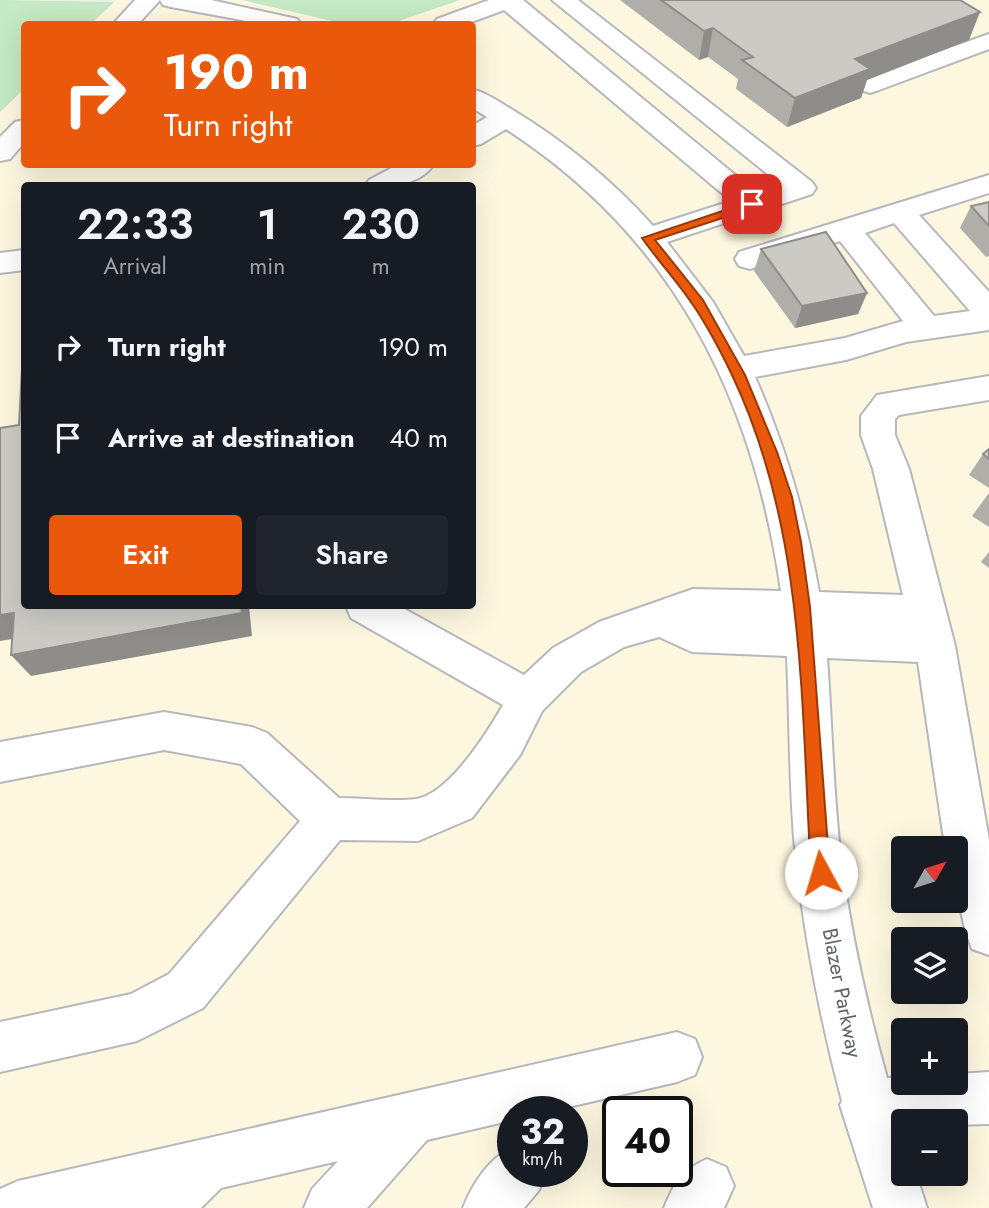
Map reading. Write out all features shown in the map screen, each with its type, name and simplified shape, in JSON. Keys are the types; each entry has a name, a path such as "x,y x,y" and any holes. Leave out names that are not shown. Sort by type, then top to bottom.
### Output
{"street":[{"path":"128,21 148,0"},
{"path":"171,0 277,21"},
{"path":"564,0 802,188 648,238"},
{"path":"453,21 509,1 752,204"},
{"path":"870,85 989,41"},
{"name":"Blazer Parkway","path":"476,99 506,117 576,167 648,238 698,303 735,369 755,413 784,497 794,542 804,625 823,892 846,1023 866,1105 900,1208"},
{"path":"476,136 506,117"},
{"path":"0,153 21,131"},
{"path":"387,182 413,168"},
{"path":"750,259 989,184"},
{"path":"900,212 989,312"},
{"path":"846,229 926,328"},
{"path":"0,263 21,260"},
{"path":"735,369 846,349 905,331 989,319"},
{"path":"989,388 889,404 878,416 878,435 891,469 931,629 965,833 989,932"},
{"path":"370,609 528,698"},
{"path":"0,762 164,732 252,747 330,819 418,820 457,803 505,741 528,698 567,660 613,634 662,619 692,635 804,625 931,629"},
{"path":"0,1047 137,1017 186,991 330,819"},
{"path":"18,1208 413,1117 583,1093 677,1057"},
{"path":"866,1105 989,1098"},
{"path":"331,1208 413,1117"},
{"path":"164,1208 206,1165"},
{"path":"489,1208 507,1187"}],"shaded area":[{"path":"116,0 242,0 332,21 94,21"},
{"path":"460,0 989,0 989,1208 0,1208 0,111 21,91 21,168 476,168 476,21 399,21"}],"green space":[{"path":"0,0 114,2 94,21 21,21 21,92 0,112"},
{"path":"242,0 460,0 399,21 332,21"}],"building":[{"path":"661,0 960,0 980,12 855,59 870,69 795,98 742,60 753,57 713,28 704,31"},
{"path":"989,202 989,226 971,206"},
{"path":"826,232 867,293 802,306 761,249"},
{"path":"21,388 21,609 241,609 242,613 11,655 14,613 0,615 0,428 19,425"}],"route":[{"path":"752,204 648,238 698,303 739,375 770,452 784,497 794,542 806,647 821,873"}]}
